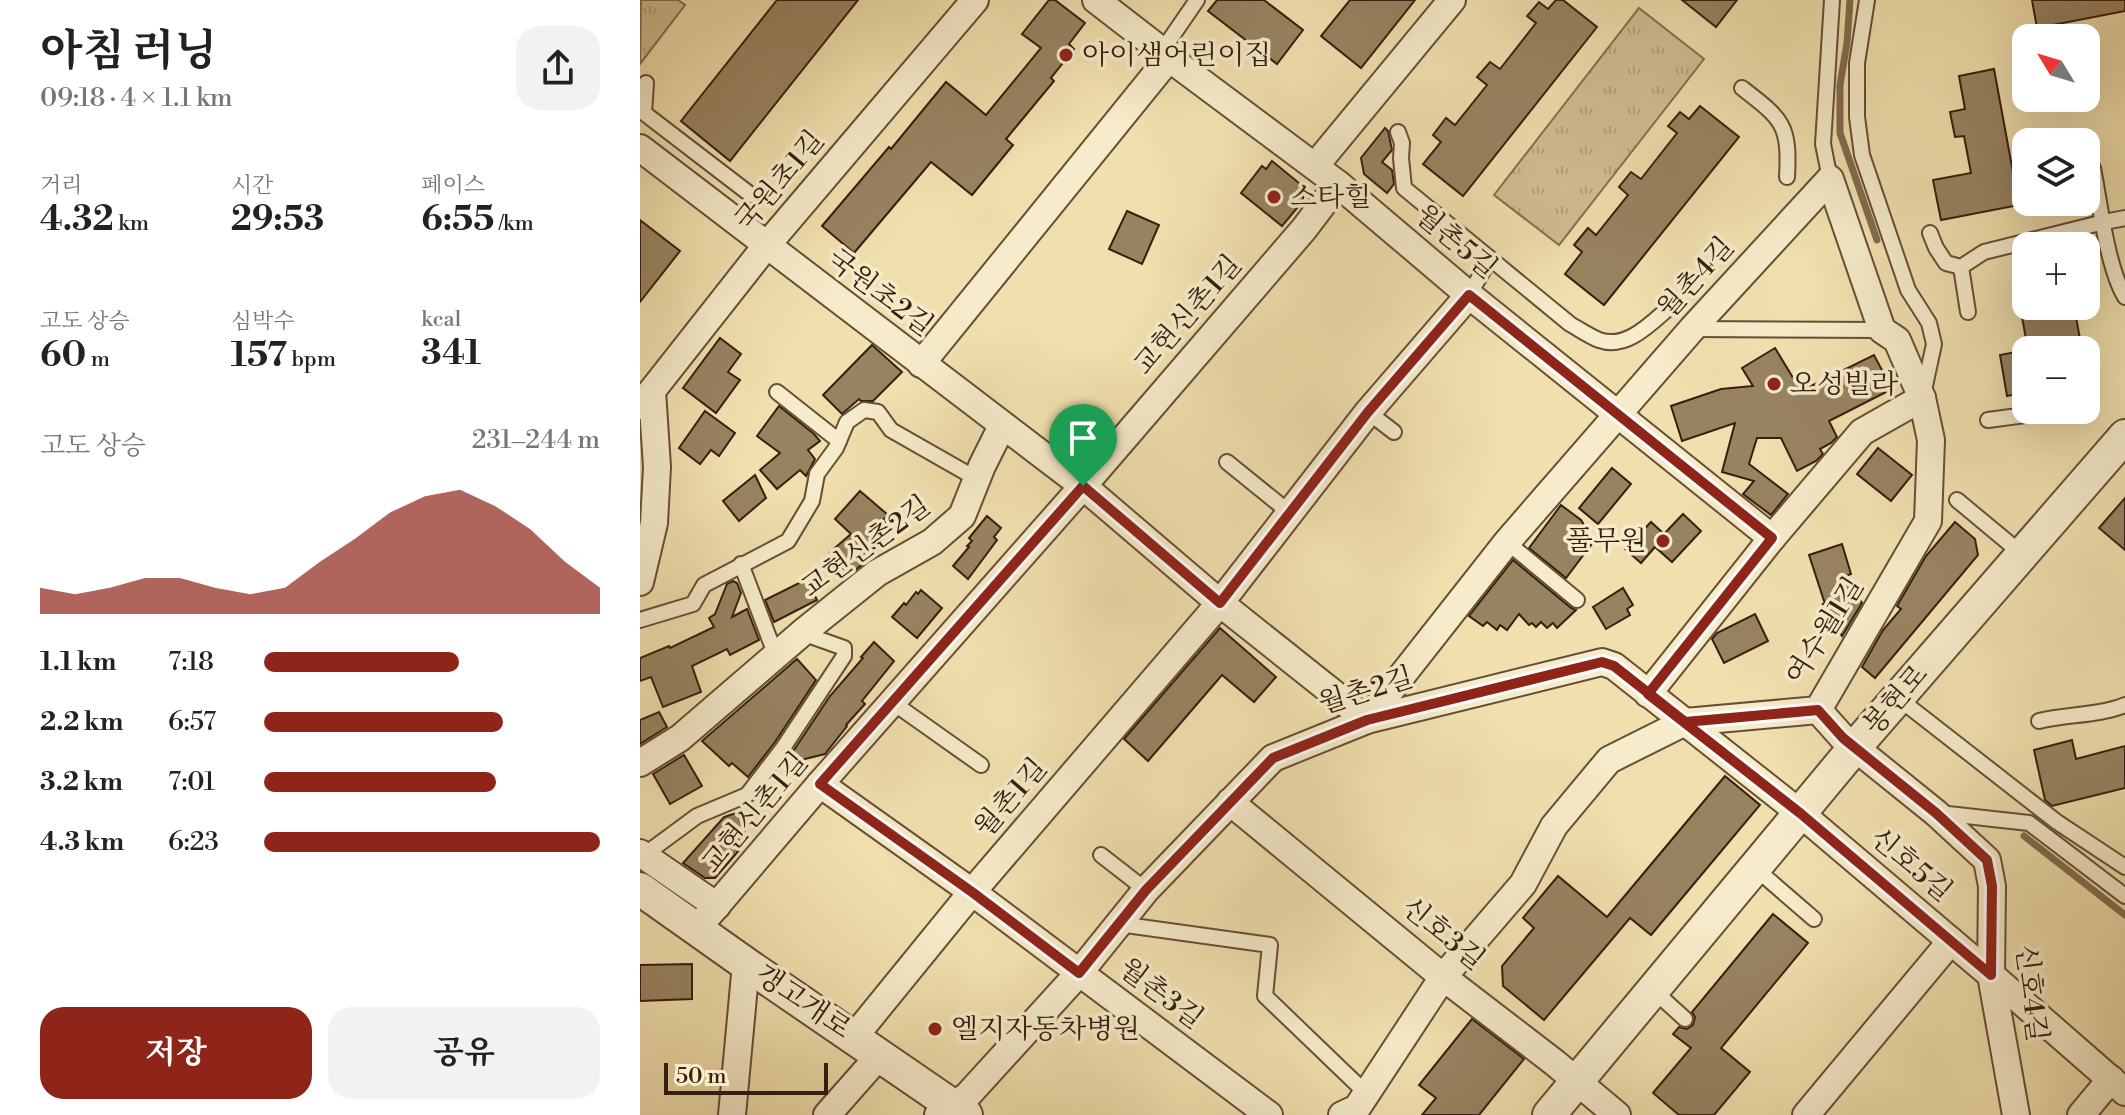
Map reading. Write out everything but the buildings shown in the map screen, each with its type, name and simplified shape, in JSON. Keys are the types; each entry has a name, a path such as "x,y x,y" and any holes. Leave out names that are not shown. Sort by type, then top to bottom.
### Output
{"street":[{"name":"국원초1길","path":"646,399 766,246 975,0"},
{"name":"월촌5길","path":"1096,0 1338,184 1469,295 1772,538"},
{"path":"1315,166 1452,0"},
{"path":"921,364 1165,54"},
{"name":"국원초2길","path":"640,148 1083,486"},
{"path":"1830,179 1882,330"},
{"name":"월촌4길","path":"1367,720 1507,542 1692,329 1830,179"},
{"name":"교현신촌1길","path":"708,918 820,784 1304,229 1338,184"},
{"name":"월촌1길","path":"827,1115 867,1046 972,892 1220,603 1368,412 1469,295"},
{"name":"여수월1길","path":"1342,1115 1357,1108 1443,977 1523,884 1554,826 1609,760 1685,722 1818,710 1928,521 1931,440 1922,398 1897,340 1882,330"},
{"path":"1648,694 1772,538 1862,432 1922,398"},
{"path":"640,582 654,523 657,467 646,399"},
{"name":"교현신촌2길","path":"640,763 680,738 877,573 932,542 962,516 1002,426"},
{"name":"봉현로","path":"1549,1115 1855,747 2125,436"},
{"path":"1083,486 1220,603 1367,720"},
{"name":"월촌2길","path":"952,1112 1079,973 1146,890 1273,758 1367,720 1602,662 1614,666 1685,722"},
{"name":"신호4길","path":"1818,710 1855,747 1936,813 1987,860 1992,886 1991,975 2016,1115"},
{"name":"신호5길","path":"1685,722 1800,813 2118,1086"},
{"name":"월촌3길","path":"820,784 972,892 1269,1115"},
{"name":"신호3길","path":"1230,802 1617,1115"},
{"path":"644,847 708,918"},
{"name":"갱고개로","path":"640,889 708,918 746,964 867,1046 952,1112"},
{"path":"1806,1115 1951,941"},
{"path":"732,1115 746,964"},
{"path":"2081,1115 2118,1086"}],"lane":[{"path":"1165,54 1197,0"},
{"path":"1830,179 1823,144 1832,0"},
{"path":"1867,0 1857,51 1860,142 1908,290 1929,323 1934,344 1922,398"},
{"path":"646,83 644,113 751,195"},
{"path":"1742,88 1769,108 1784,129 1789,146 1787,177"},
{"path":"1398,132 1402,143 1404,188 1570,324 1601,341 1622,342 1671,306"},
{"path":"2100,202 2118,259 2119,287 2125,297"},
{"path":"1930,233 1946,263 1961,267 1984,252 2125,218"},
{"path":"1469,295 1490,259"},
{"path":"1961,267 1968,312"},
{"path":"1692,329 1882,330"},
{"path":"777,392 839,441"},
{"name":"교현신촌2길","path":"640,620 693,604 704,585 788,541 812,501 817,474 836,448 847,422 864,410 878,412 891,430 977,479"},
{"path":"1368,412 1394,432"},
{"path":"1988,420 2012,417"},
{"path":"1227,462 1290,513"},
{"path":"1957,500 2023,555"},
{"path":"1507,542 1577,600"},
{"path":"741,564 776,656"},
{"path":"644,847 697,816 747,795 783,748 844,656 844,648 802,633"},
{"path":"1898,698 2057,822 2125,867"},
{"path":"892,702 981,765"},
{"path":"2039,721 2110,711 2125,705"},
{"path":"1936,813 2029,823 2125,896"},
{"path":"1101,855 1146,890"},
{"path":"1755,868 1814,919"},
{"path":"1119,924 1270,945 1265,996 1367,1094"},
{"path":"1653,990 1685,1019"}],"green space":[{"path":"641,0 678,0 685,5 640,64"},
{"path":"1639,8 1704,59 1559,245 1494,195"}],"waterway":[{"path":"1850,0 1840,85 1840,133 1877,240"},
{"path":"2024,836 2125,915"}],"place":[{"name":"아이샘어린이집","path":"1066,55"},
{"name":"스타힐","path":"1274,197"},
{"name":"오성빌라","path":"1774,384"},
{"name":"풀무원","path":"1663,541"},
{"name":"엘지자동차병원","path":"935,1029"}],"route":[{"path":"1083,486 820,784 1079,973 1146,890 1273,758 1367,720 1602,662 1614,666 1648,694 1685,722 1818,710 1843,738 1936,813 1987,860 1992,886 1991,975 1800,813 1648,694 1772,538 1469,295 1368,412 1220,603 1083,486"}]}
